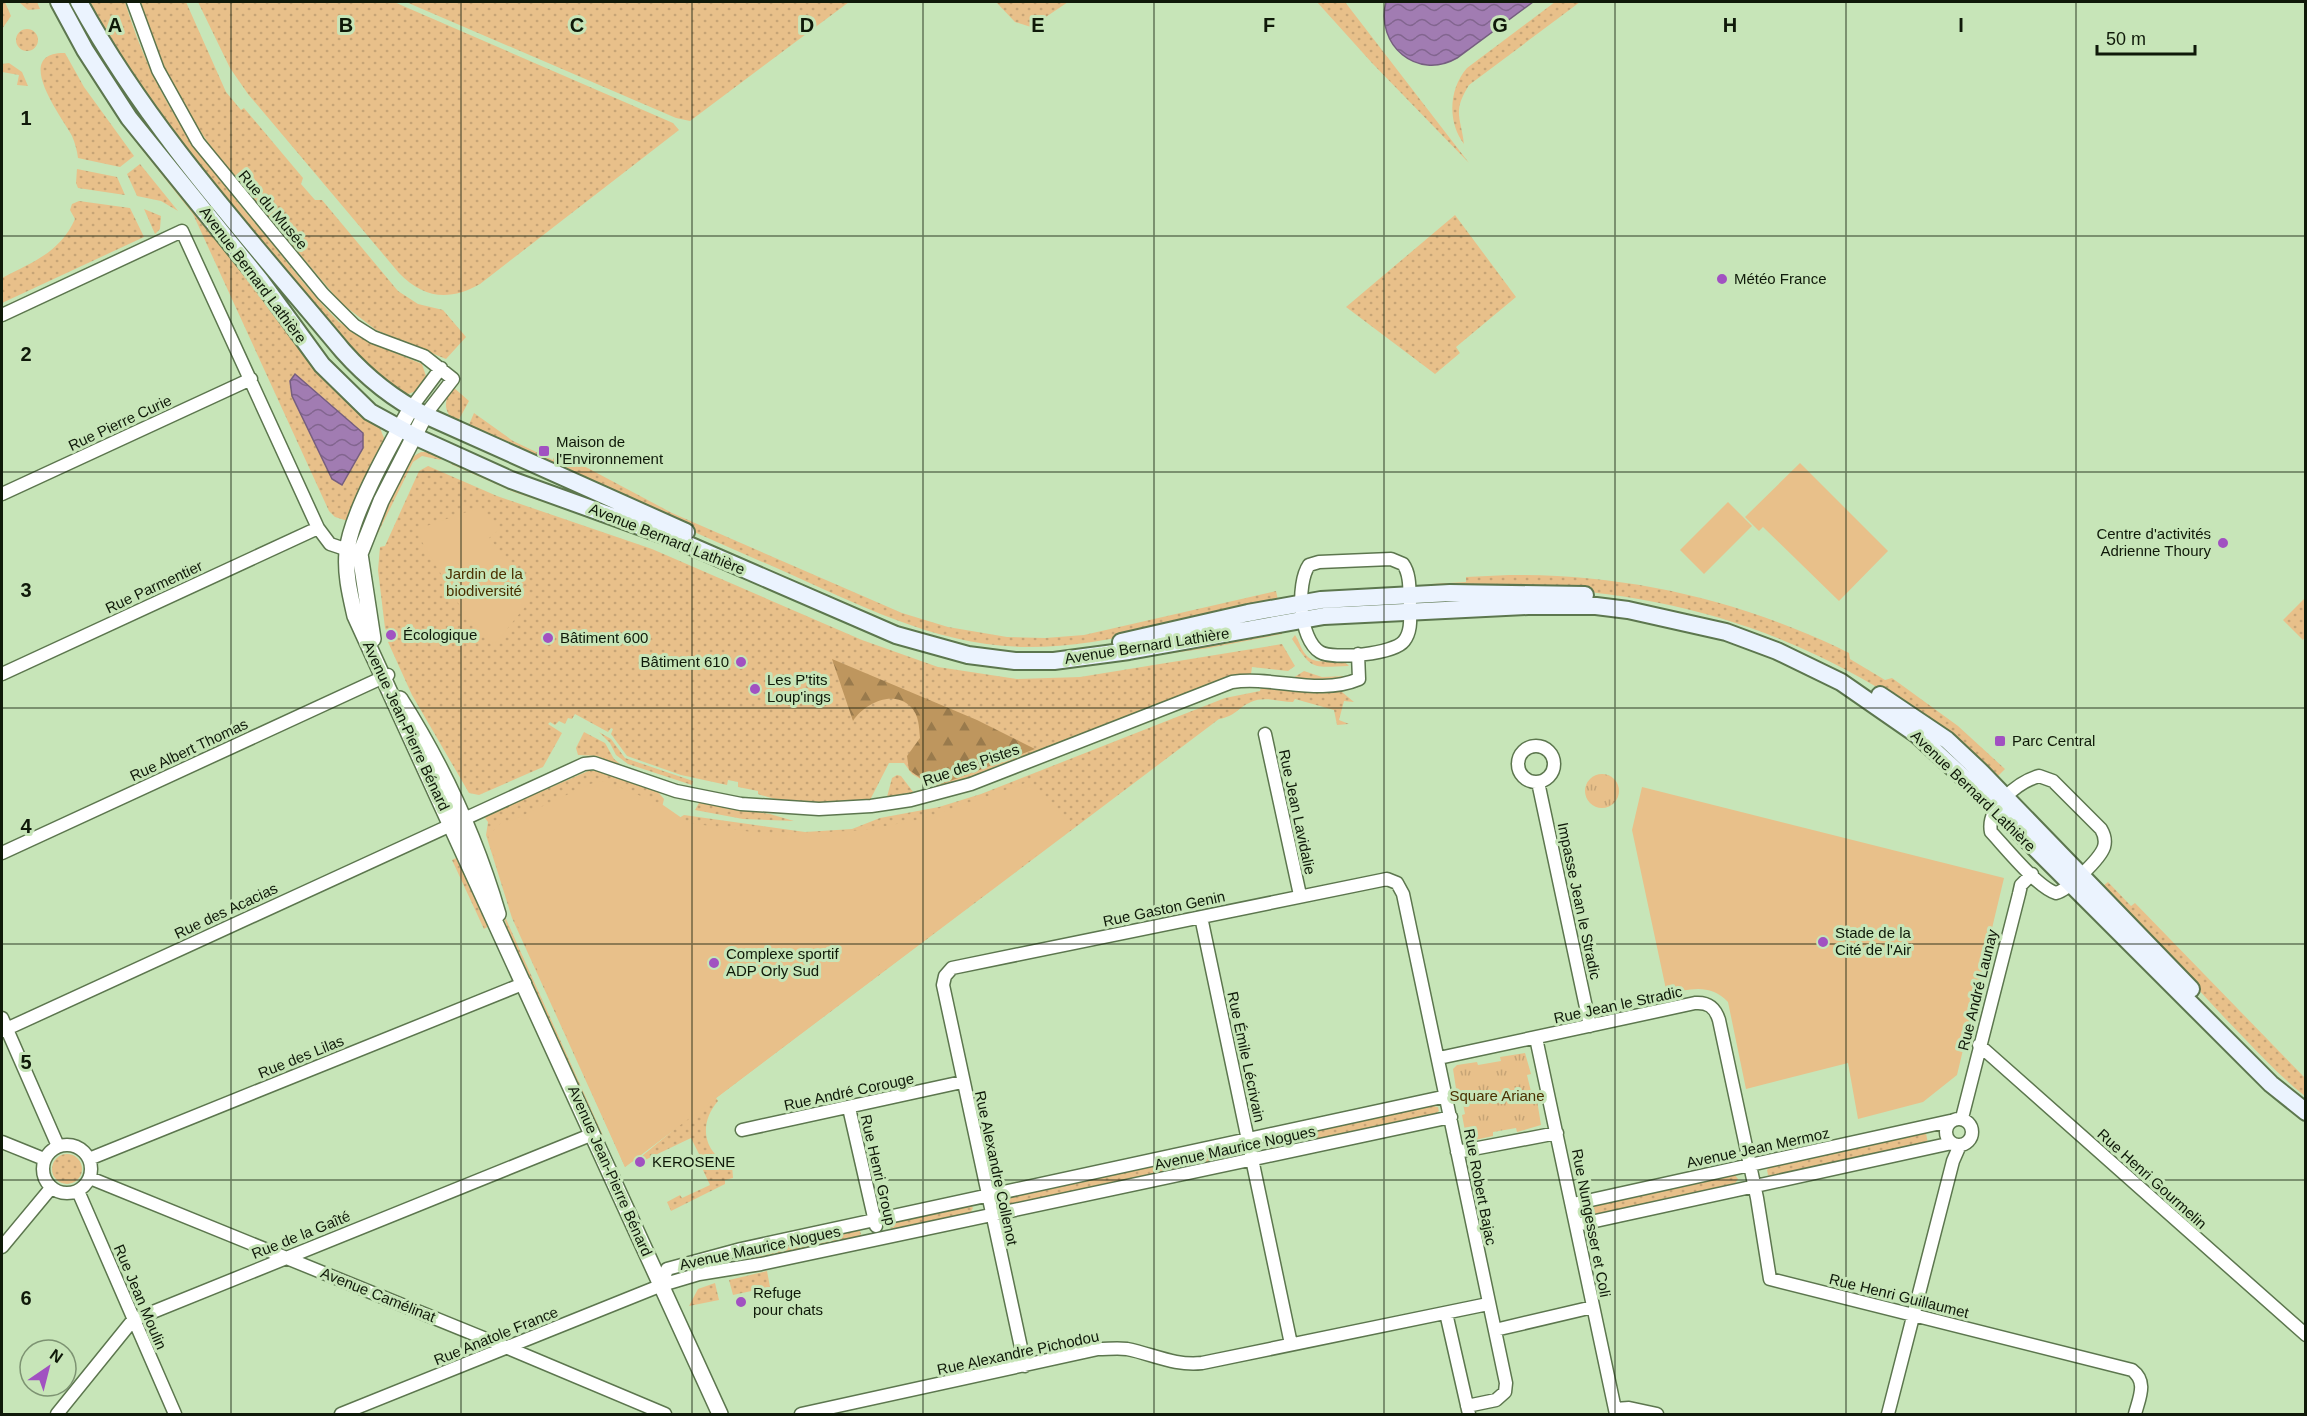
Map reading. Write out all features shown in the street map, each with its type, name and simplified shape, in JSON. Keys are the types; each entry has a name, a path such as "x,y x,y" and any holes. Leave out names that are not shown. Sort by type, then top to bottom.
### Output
{"main road":[{"name":"Avenue Bernard Lathière","path":"59,2 85,50 129,118 260,280 322,365 357,401 407,432 512,480 675,539 896,635 968,656 1015,661 1091,657 1303,611"},
{"name":"Avenue Bernard Lathière","path":"79,2 127,84 190,165 359,369 393,398 418,412 876,616 919,632 972,646 1023,651 1088,648 1303,611 1409,604 1596,606 1668,617 1726,632 1803,663 1841,682 1882,709 2001,804 2281,1082 2306,1101"},
{"name":"Avenue Bernard Lathière","path":"2075,879 2271,1084 2306,1112"}],"street":[{"name":"Rue du Musée","path":"133,2 158,70 198,141 316,285 354,325 374,337 424,356 453,379 418,412"},
{"path":"2,315 182,231 318,528 330,544 353,552"},
{"path":"418,412 441,368"},
{"name":"Rue Pierre Curie","path":"2,494 251,379"},
{"name":"Avenue Jean-Pierre Bénard","path":"418,412 355,520 353,552 347,584 356,616 491,890 500,929 662,1285 717,1413"},
{"name":"Rue Parmentier","path":"2,674 318,528"},
{"path":"1396,559 1406,567 1409,604 1410,628 1402,643 1389,650 1358,654 1326,654 1319,651 1310,641 1303,611 1306,571 1312,564 1319,562 1396,559"},
{"name":"Rue des Pistes","path":"457,822 569,770 594,763 676,791 751,805 819,809 911,800 971,784 1232,682 1254,680 1323,686 1351,682 1359,679 1358,654"},
{"name":"Rue Albert Thomas","path":"2,853 385,676"},
{"name":"Rue Jean Lavidalie","path":"1265,734 1300,895"},
{"path":"2046,777 2101,829 2105,843 2099,856 2062,891 2049,891 1991,832 1990,819 2001,804 2026,780 2046,777"},
{"name":"Impasse Jean le Stradic","path":"1538,782 1590,1026"},
{"name":"Rue des Acacias","path":"3,1026 457,822"},
{"name":"Rue André Launay","path":"1956,1120 1979,1045 2019,894 2022,885 2032,874"},
{"name":"Rue Gaston Genin","path":"945,976 952,968 1300,895 1382,879 1392,880"},
{"name":"Rue Robert Bajac","path":"1392,880 1401,887 1506,1383 1505,1392 1496,1400 1468,1410"},
{"name":"Rue Émile Lécrivain","path":"1201,917 1291,1344"},
{"name":"Rue Alexandre Collenot","path":"945,976 943,985 962,1082 1025,1366"},
{"name":"Rue des Lilas","path":"89,1159 525,983"},
{"name":"Rue Jean le Stradic","path":"1439,1058 1695,1003 1708,1004 1714,1009 1719,1020 1750,1166"},
{"path":"3,1026 58,1146"},
{"name":"Rue Nungesser et Coli","path":"1536,1038 1616,1412"},
{"name":"Rue Henri Gourmelin","path":"1979,1045 2306,1335"},
{"name":"Rue André Corouge","path":"742,1130 962,1082"},
{"name":"Avenue Maurice Nogues","path":"662,1285 667,1269 741,1249 1447,1096"},
{"name":"Rue Henri Group","path":"849,1108 878,1239"},
{"name":"Avenue Maurice Nogues","path":"662,1285 699,1274 761,1264 1451,1117"},
{"path":"1577,1225 1754,1186 1956,1144 1968,1142 1972,1135 1972,1126 1956,1120 1946,1132 1956,1144 1953,1161 1888,1414"},
{"name":"Avenue Jean Mermoz","path":"1573,1204 1956,1120"},
{"path":"1457,1152 1557,1133"},
{"name":"Rue de la Gaîté","path":"57,1414 133,1320 593,1134"},
{"path":"2,1142 44,1159"},
{"path":"72,1145 79,1148 89,1159 90,1178 78,1191 64,1193 51,1188 43,1175 44,1159 58,1146 72,1145"},
{"name":"Rue Henri Guillaumet","path":"1750,1166 1770,1279 2132,1370 2138,1374 2142,1384 2135,1414"},
{"name":"Avenue Camélinat","path":"90,1178 664,1414"},
{"path":"2,1247 51,1188"},
{"name":"Rue Jean Moulin","path":"78,1191 175,1414"},
{"name":"Rue Anatole France","path":"341,1414 662,1285"},
{"name":"Rue Alexandre Pichodou","path":"801,1414 1107,1349 1126,1349 1186,1365 1488,1304"},
{"path":"1495,1330 1593,1307"},
{"path":"1446,1313 1468,1410"},
{"path":"1616,1412 1629,1408 1657,1414"}],"green space":[{"path":"2,2 5,2 11,16 2,29"},
{"path":"19,2 37,2 40,9 28,10"},
{"path":"67,2 72,2 98,51 138,111 277,282 273,286 138,119 115,87"},
{"path":"86,2 125,2 150,69 165,98 181,126 219,179 339,322 369,342 422,364 426,376 419,390 408,394 398,393 352,353 157,114"},
{"path":"140,2 186,2 226,92 241,110 244,108 303,178 301,184 315,200 322,200 398,291 418,304 443,310 466,337 446,359 376,330 341,303 220,160 194,122 165,69"},
{"path":"198,2 394,2 673,123 679,130 480,284 458,293 438,295 418,288 399,273 248,94 230,68"},
{"path":"406,2 849,2 690,121 676,118"},
{"path":"996,2 1068,2 1031,27 1015,22"},
{"path":"1317,2 1345,2 1469,163 1372,63"},
{"path":"1555,2 1580,2 1469,85 1459,109 1464,144 1455,125 1452,105 1461,76 1467,68"},
{"path":"27,29 35,32 38,40 35,48 27,51 19,48 16,40 19,32"},
{"path":"65,53 84,87 134,156 120,167 78,158 72,136 44,87 41,74 42,63 49,56"},
{"path":"81,61 116,111 380,428 384,438 382,448 348,521 335,517 329,511 193,214 124,127"},
{"path":"9,63 22,72 28,86 17,85 19,75 2,72 2,64"},
{"path":"140,164 178,211 161,201 137,196 127,174"},
{"path":"77,169 117,177 125,195 78,188"},
{"path":"79,201 130,208 144,237 2,303 2,278 44,255 61,240 75,219 70,210 72,204"},
{"path":"144,209 161,216 160,229 155,234"},
{"path":"1455,215 1516,297 1456,347 1460,353 1435,374 1346,307"},
{"path":"453,387 469,401 457,423 449,415 446,406 447,397"},
{"path":"474,413 513,441 553,460 555,454 582,465 672,513 902,613 948,627 1007,637 1045,638 1084,635 1276,591 1278,600 1121,637 1057,646 992,645 961,639 930,631 870,609 585,482 468,427"},
{"path":"421,452 443,456 441,460 422,456 413,462 378,533 374,531 412,457"},
{"path":"453,461 981,661 1282,630 1282,634 1209,648 1057,669 1014,668 950,660 881,638 662,542 514,492 451,464"},
{"path":"1800,463 1888,551 1839,601 1763,527 1759,531 1745,517"},
{"path":"428,466 497,496 652,549 862,640 938,667 1017,679 1080,677 1282,644 1295,666 1288,671 1252,667 1251,674 1217,681 978,775 936,788 912,774 904,763 889,763 870,800 814,803 786,801 738,787 738,782 728,780 727,785 681,775 627,756 611,734 613,729 611,728 608,732 575,714 572,719 568,718 565,724 559,721 555,725 550,722 548,724 562,733 543,767 479,795 469,793 412,695 388,642 395,637 391,628 386,630 385,628 378,570 380,547 385,546 419,471"},
{"path":"1728,502 1752,526 1704,574 1680,550"},
{"name":"Jardin de la biodiversité","path":"481,507 500,529 489,538 523,578 517,585 532,598 494,645 464,613 415,530"},
{"path":"1552,576 1636,584 1717,602 1797,630 1849,653 1850,659 1885,680 1892,678 1958,726 2005,769 1997,777 1942,730 1883,691 1823,658 1762,632 1700,612 1637,599 1571,590 1503,587 1432,588 1432,584 1466,582 1466,577"},
{"path":"2305,598 2305,637 2303,640 2283,620"},
{"path":"1295,635 1304,652 1313,660 1340,661 1349,666 1314,665 1304,657 1292,639"},
{"path":"832,659 977,720 1035,749 942,784 926,782 909,770 907,756 920,738 914,710 904,702 888,699 871,704 853,721"},
{"path":"1304,671 1322,677 1347,676 1333,680 1293,678"},
{"name":"Complexe sportif ADP Orly Sud","path":"1261,687 1342,692 1354,702 1344,701 1339,720 1349,724 1337,725 1334,710 1295,699 1293,702 1256,700 1229,716 1219,719 716,1098 718,1101 708,1119 707,1138 715,1154 732,1165 733,1178 725,1180 725,1184 671,1211 667,1202 710,1185 703,1170 706,1168 691,1138 645,1160 642,1156 676,1128 625,1167 512,918 486,835 488,822 485,818 489,814 588,771 599,771 658,792 664,799 660,816 679,818 684,815 805,832 852,829 880,818 939,807 981,794 1225,698 1260,691"},
{"path":"584,732 605,743 614,759 624,767 597,756 578,755 576,748"},
{"path":"599,732 611,739 625,758 693,781 692,785 628,764 616,755 610,743"},
{"path":"1602,774 1614,779 1619,791 1614,803 1602,808 1590,803 1585,791 1590,779"},
{"path":"897,775 901,776 914,793 887,797 892,778"},
{"name":"Complexe sportif ADP Orly Sud","path":"604,781 663,805 689,823 773,835 866,830 922,819 1028,782 1074,827 625,1167 511,911 488,836 501,823 513,820 590,784"},
{"name":"Stade de la Cité de l'Air","path":"1642,787 2004,878 1957,1075 1923,1102 1858,1119 1848,1063 1746,1089 1728,1002 1707,990 1692,989 1667,994 1632,830"},
{"path":"699,803 770,814 794,821 743,819 695,810"},
{"path":"458,857 489,926 484,929 452,860"},
{"path":"2108,882 2131,906 2135,903 2305,1078 2305,1096 2259,1054 2103,886"},
{"path":"502,910 604,1138 602,1138 508,931"},
{"name":"Square Ariane","path":"1525,1053 1531,1074 1527,1075 1533,1100 1537,1100 1541,1125 1517,1132 1516,1128 1493,1132 1493,1136 1470,1141 1466,1136 1462,1115 1465,1114 1461,1094 1457,1095 1453,1069 1457,1065 1477,1062 1478,1065 1501,1061 1500,1057"},
{"path":"1428,1105 1438,1107 1439,1111 1431,1116 1269,1150 1264,1146 1264,1142"},
{"path":"1926,1133 1928,1144 1773,1177 1768,1175 1767,1170 1770,1166"},
{"path":"1232,1148 1235,1151 1234,1157 1005,1206 1002,1202 1003,1197"},
{"path":"67,1154 78,1158 82,1169 78,1180 67,1184 56,1180 52,1169 56,1158"},
{"path":"1734,1174 1738,1179 1734,1185 1588,1216 1581,1213 1582,1208"},
{"path":"970,1204 973,1208 969,1215 893,1230 890,1228 890,1222"},
{"path":"859,1228 861,1234 858,1238 741,1262 738,1260 739,1253"},
{"path":"767,1271 770,1287 733,1295 729,1280"},
{"path":"715,1283 719,1300 689,1306 698,1289"}],"water":[{"path":"1386,2 1533,2 1457,58 1442,64 1427,65 1414,62 1402,55 1393,45 1384,18"},
{"path":"295,374 363,433 363,448 342,485 332,479 292,396 290,381"}],"place":[{"name":"Météo France","path":"1722,279"},
{"name":"Maison de l'Environnement","path":"544,451"},
{"name":"Centre d'activités Adrienne Thoury","path":"2223,543"},
{"name":"Écologique","path":"391,635"},
{"name":"Bâtiment 600","path":"548,638"},
{"name":"Bâtiment 610","path":"741,662"},
{"name":"Les P'tits Loup'ings","path":"755,689"},
{"name":"Parc Central","path":"2000,741"},
{"name":"Stade de la Cité de l'Air","path":"1823,942"},
{"name":"Complexe sportif ADP Orly Sud","path":"714,963"},
{"name":"KEROSENE","path":"640,1162"},
{"name":"Refuge pour chats","path":"741,1302"}]}
